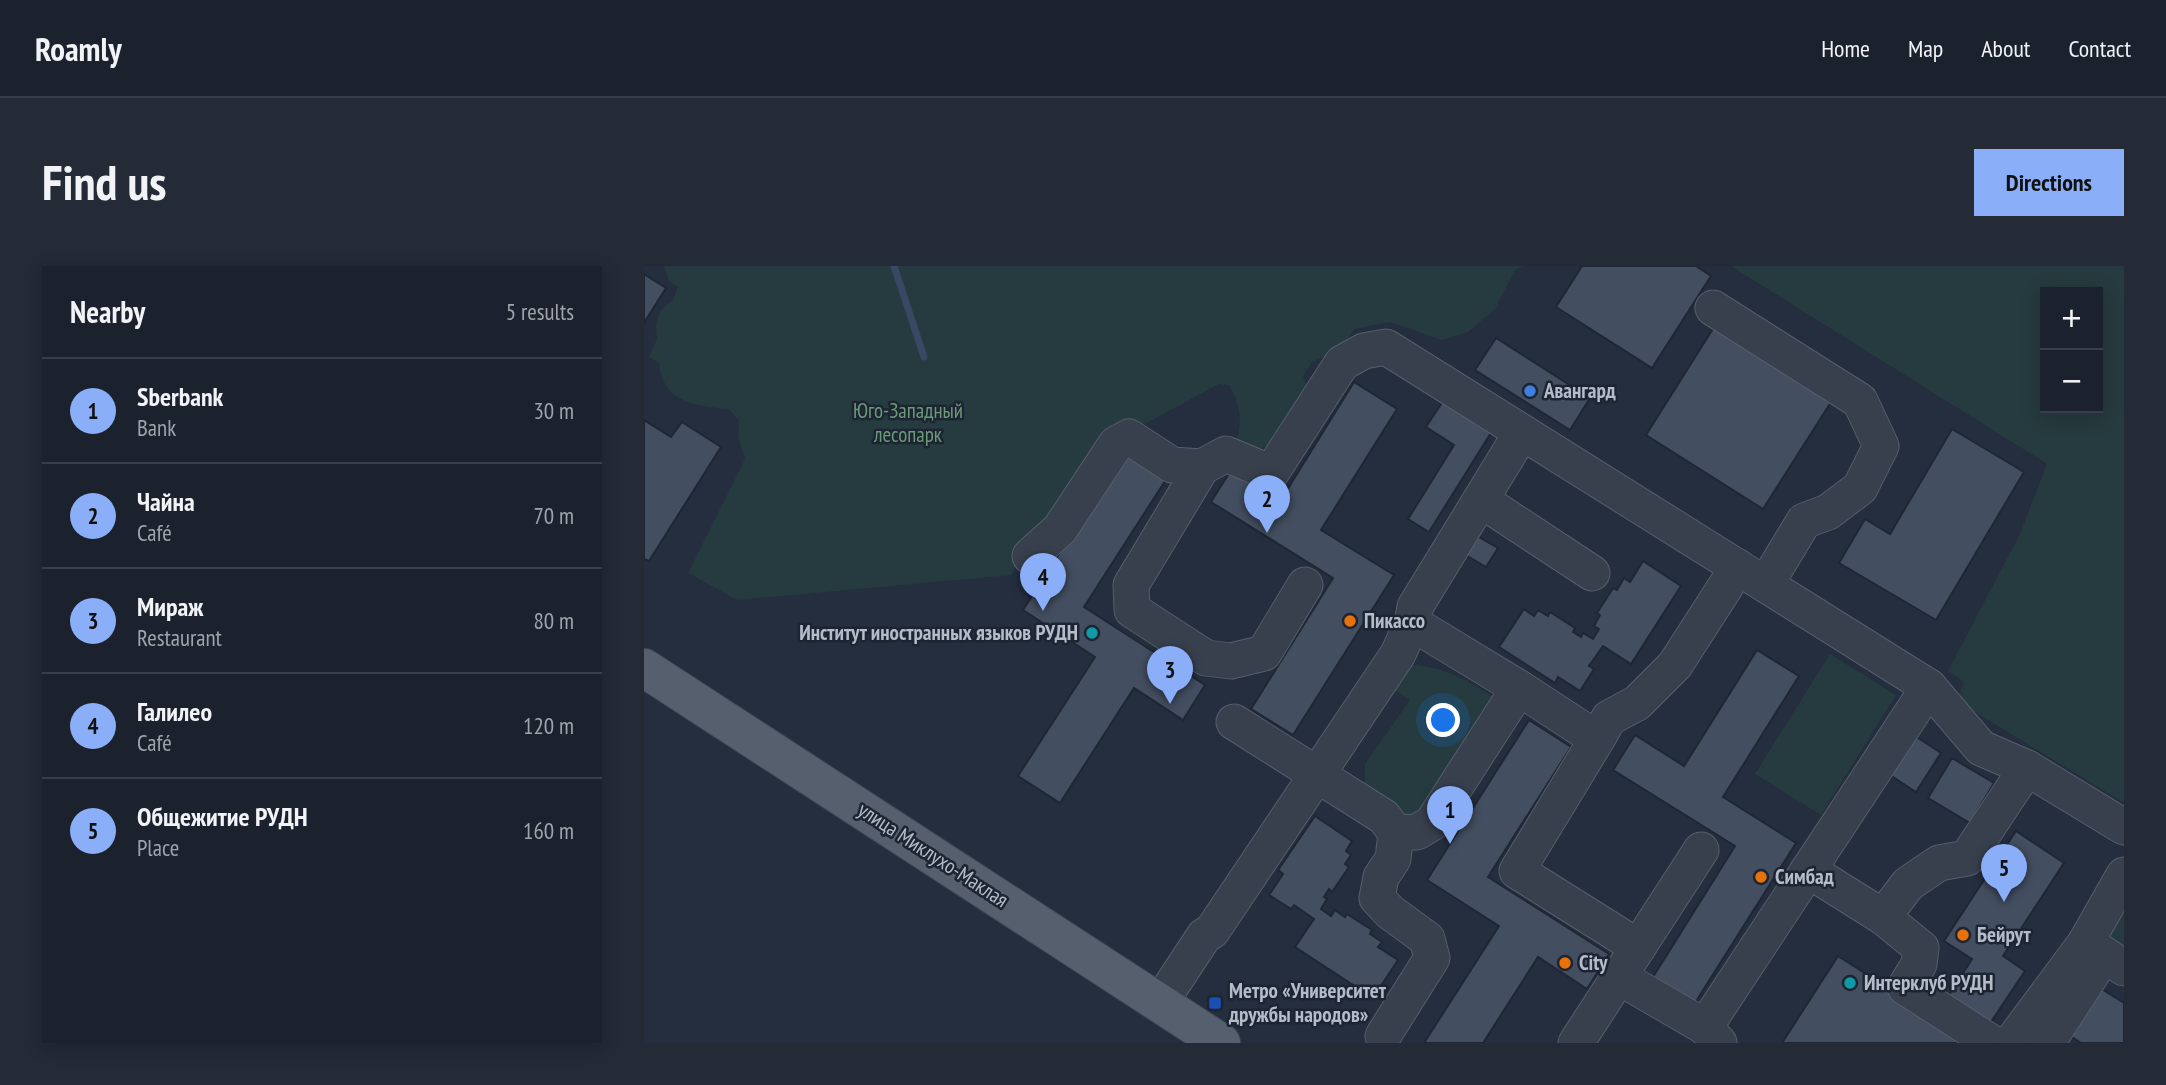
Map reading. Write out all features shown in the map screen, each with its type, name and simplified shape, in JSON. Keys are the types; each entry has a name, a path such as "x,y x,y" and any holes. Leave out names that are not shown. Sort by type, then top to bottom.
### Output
{"main road":[{"name":"улица Миклухо-Маклая","path":"644,668 1221,1043"}],"lane":[{"path":"1638,947 1517,871 1609,718 1637,703 1675,665 1752,576 1781,563 1804,521 1828,512 1860,488 1881,446 1860,401 1713,308"},
{"path":"1306,585 1264,653 1231,662 1206,658 1132,610 1131,585 1202,467 1226,454 1271,474 1342,363 1364,351 1386,348 1929,687 1981,748 2028,768 2124,827"},
{"path":"1160,1003 1204,936 1212,932 1398,654 1412,623 1415,607 1522,432"},
{"path":"1030,555 1060,529 1116,444 1129,438 1172,465 1202,467"},
{"path":"1481,500 1592,573"},
{"path":"1412,623 1597,739"},
{"path":"1619,976 1712,1035 1808,870 1929,687"},
{"path":"1396,833 1417,832 1432,823 1519,688"},
{"path":"1234,722 1384,817 1396,833 1393,859 1381,877 1377,898 1390,912 1427,939 1432,958 1383,1036"},
{"path":"1883,916 1908,884 1938,863 1967,858 2028,768"},
{"path":"1576,1043 1701,850"},
{"path":"1808,870 1883,916 1921,948 1919,964 1905,987 1992,1043"},
{"path":"2047,1043 2105,955 2124,875"},
{"path":"2011,1043 2105,955"}],"green space":[{"name":"Юго-Западный лесопарк","path":"664,266 1523,266 1515,270 1495,309 1468,332 1442,340 1390,322 1354,329 1341,350 1312,362 1303,376 1309,395 1279,443 1248,452 1236,442 1240,420 1236,399 1229,385 1219,384 1091,453 1011,575 737,600 688,573 745,459 738,436 739,421 729,409 694,404 674,395 662,377 659,363 649,357 657,339 656,327 660,311 673,300 678,287 669,281"},
{"path":"1731,266 2124,266 2124,803 1957,701 1964,682 1948,671 2020,534 2047,464"},
{"path":"1830,654 1896,695 1821,815 1755,774"},
{"path":"1403,664 1444,671 1467,681 1503,703 1418,823 1365,793 1365,764 1410,700 1384,682"},
{"path":"2124,911 2124,950 2108,940"}],"building":[{"path":"1582,266 1696,266 1711,276 1652,368 1556,307"},
{"path":"644,274 666,288 644,323"},
{"path":"1716,324 1833,399 1763,509 1646,435"},
{"path":"1496,338 1590,398 1570,430 1475,370"},
{"path":"1354,382 1397,409 1321,530 1394,575 1293,735 1251,709 1333,578 1211,502 1233,467 1282,498"},
{"path":"1445,398 1494,428 1429,532 1408,519 1454,445 1426,427"},
{"path":"644,420 671,437 682,422 721,447 649,561 644,559"},
{"path":"1952,429 2024,472 1936,620 1839,563 1865,519 1890,534"},
{"name":"Институт иностранных языков РУДН","path":"1125,451 1167,478 1084,607 1205,685 1183,720 1134,688 1060,803 1018,776 1095,657 1023,610"},
{"path":"1475,535 1498,548 1486,567 1464,554"},
{"path":"1643,561 1681,586 1631,664 1603,646 1589,666 1594,669 1580,691 1558,677 1555,683 1499,647 1524,609 1534,616 1538,610 1548,616 1550,612 1575,628 1573,632 1581,637 1583,633 1593,639 1599,629 1594,626 1600,615 1597,613 1613,588 1617,590 1624,578 1630,582"},
{"path":"1757,650 1799,676 1723,797 1796,843 1695,1003 1653,977 1735,846 1613,770 1635,735 1684,766"},
{"path":"1529,720 1571,747 1488,877 1609,954 1587,989 1538,957 1483,1043 1424,1043 1499,926 1427,880"},
{"path":"1915,736 1941,753 1916,792 1890,775"},
{"path":"1952,758 1994,783 1970,823 1928,798"},
{"path":"1315,816 1352,841 1346,851 1351,855 1345,864 1349,867 1332,892 1329,889 1321,909 1331,916 1335,910 1345,917 1347,914 1372,930 1370,934 1382,942 1378,947 1398,960 1373,998 1295,947 1314,919 1294,905 1291,909 1269,895 1283,874 1278,870"},
{"path":"2016,831 2064,863 2003,956 2025,971 1987,1028 1945,1001 1972,959 1944,941"},
{"name":"Интерклуб РУДН","path":"1838,956 1974,1043 1782,1043"},
{"path":"2100,988 2124,1003 2124,1043 2081,1043 2069,1035"}],"waterway":[{"path":"894,266 924,357"}],"place":[{"name":"Авангард","path":"1530,391"},
{"name":"Чайна","path":"1267,533"},
{"name":"Галилео","path":"1043,611"},
{"name":"Пикассо","path":"1350,621"},
{"name":"Институт иностранных языков РУДН","path":"1092,633"},
{"name":"Мираж","path":"1170,704"},
{"name":"Sberbank","path":"1450,844"},
{"name":"Симбад","path":"1761,877"},
{"name":"Общежитие РУДН","path":"2004,902"},
{"name":"Бейрут","path":"1963,935"},
{"name":"City","path":"1565,963"},
{"name":"Интерклуб РУДН","path":"1850,983"},
{"name":"Метро «Университет дружбы народов»","path":"1215,1003"}]}
